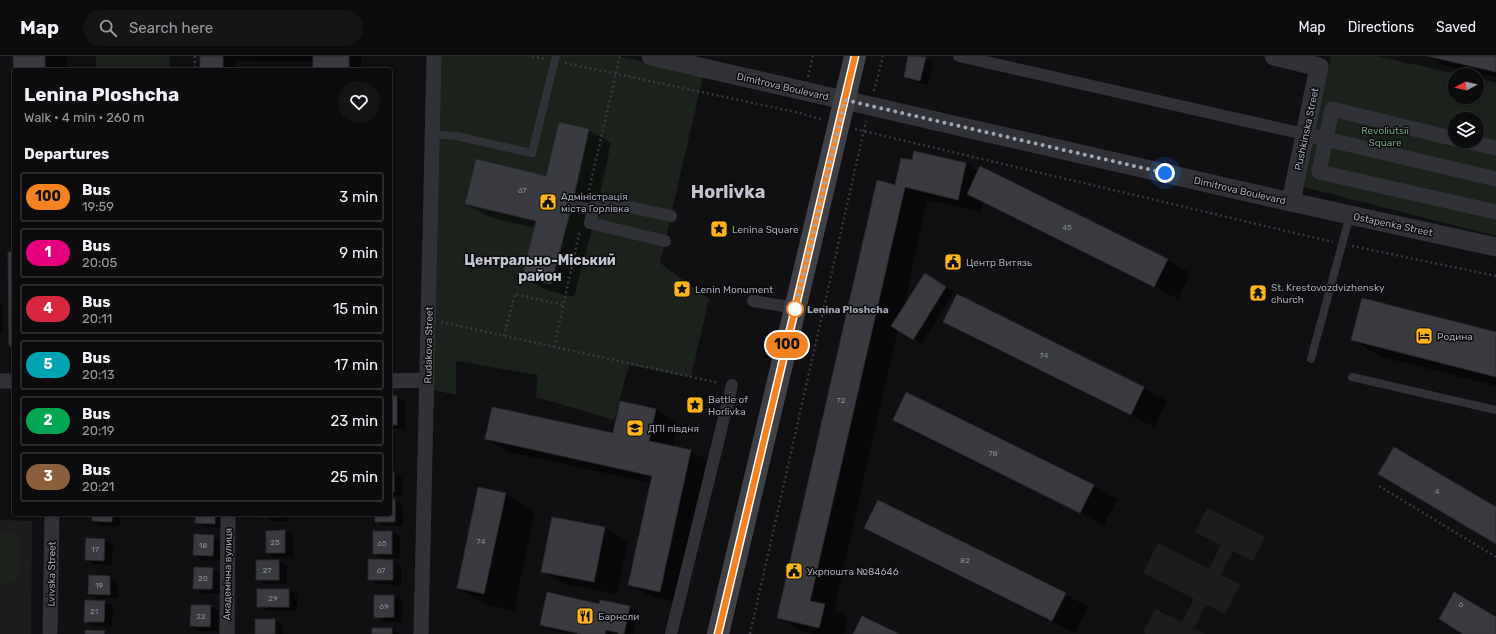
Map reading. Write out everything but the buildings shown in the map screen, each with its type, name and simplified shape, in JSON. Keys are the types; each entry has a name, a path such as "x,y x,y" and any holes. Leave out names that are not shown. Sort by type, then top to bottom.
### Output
{"main road":[{"path":"718,634 855,56"}],"street":[{"name":"Rudakova Street","path":"421,634 434,56"},
{"name":"Dimitrova Boulevard","path":"651,56 1291,202"},
{"path":"959,56 1496,179"},
{"path":"1274,56 1320,61"},
{"name":"Pushkinska Street","path":"1291,202 1320,61"},
{"path":"1448,136 1332,109 1319,172 1496,212"},
{"path":"1484,145 1496,148"},
{"path":"665,241 590,223 596,200 671,216"},
{"name":"Ostapenka Street","path":"1291,202 1496,247"},
{"path":"572,205 594,210"},
{"path":"753,301 795,308"},
{"path":"392,381 427,380"},
{"path":"0,381 12,381"},
{"path":"671,634 732,385"},
{"name":"Lvivska Street","path":"50,634 52,516"},
{"name":"Академічна вулиця","path":"227,634 228,516"}],"lane":[{"path":"432,134 456,136 532,153 555,58"},
{"path":"1311,359 1350,215"},
{"path":"1352,377 1496,410"}],"path":[{"path":"195,56 195,68"},
{"path":"532,56 555,58 800,113 864,131 1342,244 1496,276"},
{"path":"750,634 864,131"},
{"path":"504,336 515,294 563,305"},
{"path":"428,322 442,322 732,385"},
{"path":"1379,486 1496,557"}],"shaded area":[{"path":"1207,508 1265,537 1253,561 1233,551 1221,575 1240,584 1225,614 1206,605 1194,628 1205,634 1146,634 1143,632 1155,609 1182,622 1194,599 1143,573 1158,543 1209,569 1221,545 1195,532"},
{"path":"0,520 32,521 31,634 0,634"}],"green space":[{"path":"96,56 170,56 170,68 96,68"},
{"path":"429,56 618,56 703,76 660,263 709,299 691,377 629,365 614,420 536,397 538,375 456,361 456,395 424,388"},
{"name":"Revoliutsii Square","path":"1331,56 1376,56 1448,72 1448,104 1484,104 1484,80 1496,83 1496,236 1304,187"},
{"path":"19,533 18,582 0,583 0,534"}],"bus line":[{"name":"100","path":"718,634 855,56"}],"place":[{"name":"Адміністрація міста Горлівка","path":"548,202"},
{"name":"Lenina Square","path":"719,229"},
{"name":"Центр Витязь","path":"953,262"},
{"name":"Lenin Monument","path":"682,289"},
{"name":"St. Krestovozdvizhensky church","path":"1258,293"},
{"name":"Lenina Ploshcha","path":"795,309"},
{"name":"Родина","path":"1424,336"},
{"name":"Battle of Horlivka","path":"695,405"},
{"name":"ДПІ півдня","path":"635,428"},
{"name":"Укрпошта №84646","path":"794,571"},
{"name":"Барнсли","path":"585,616"}],"district":[{"name":"Horlivka","path":"728,192"},
{"name":"Центрально-Міський район","path":"540,268"}],"route":[{"path":"795,309 845,100 1165,173"}]}
